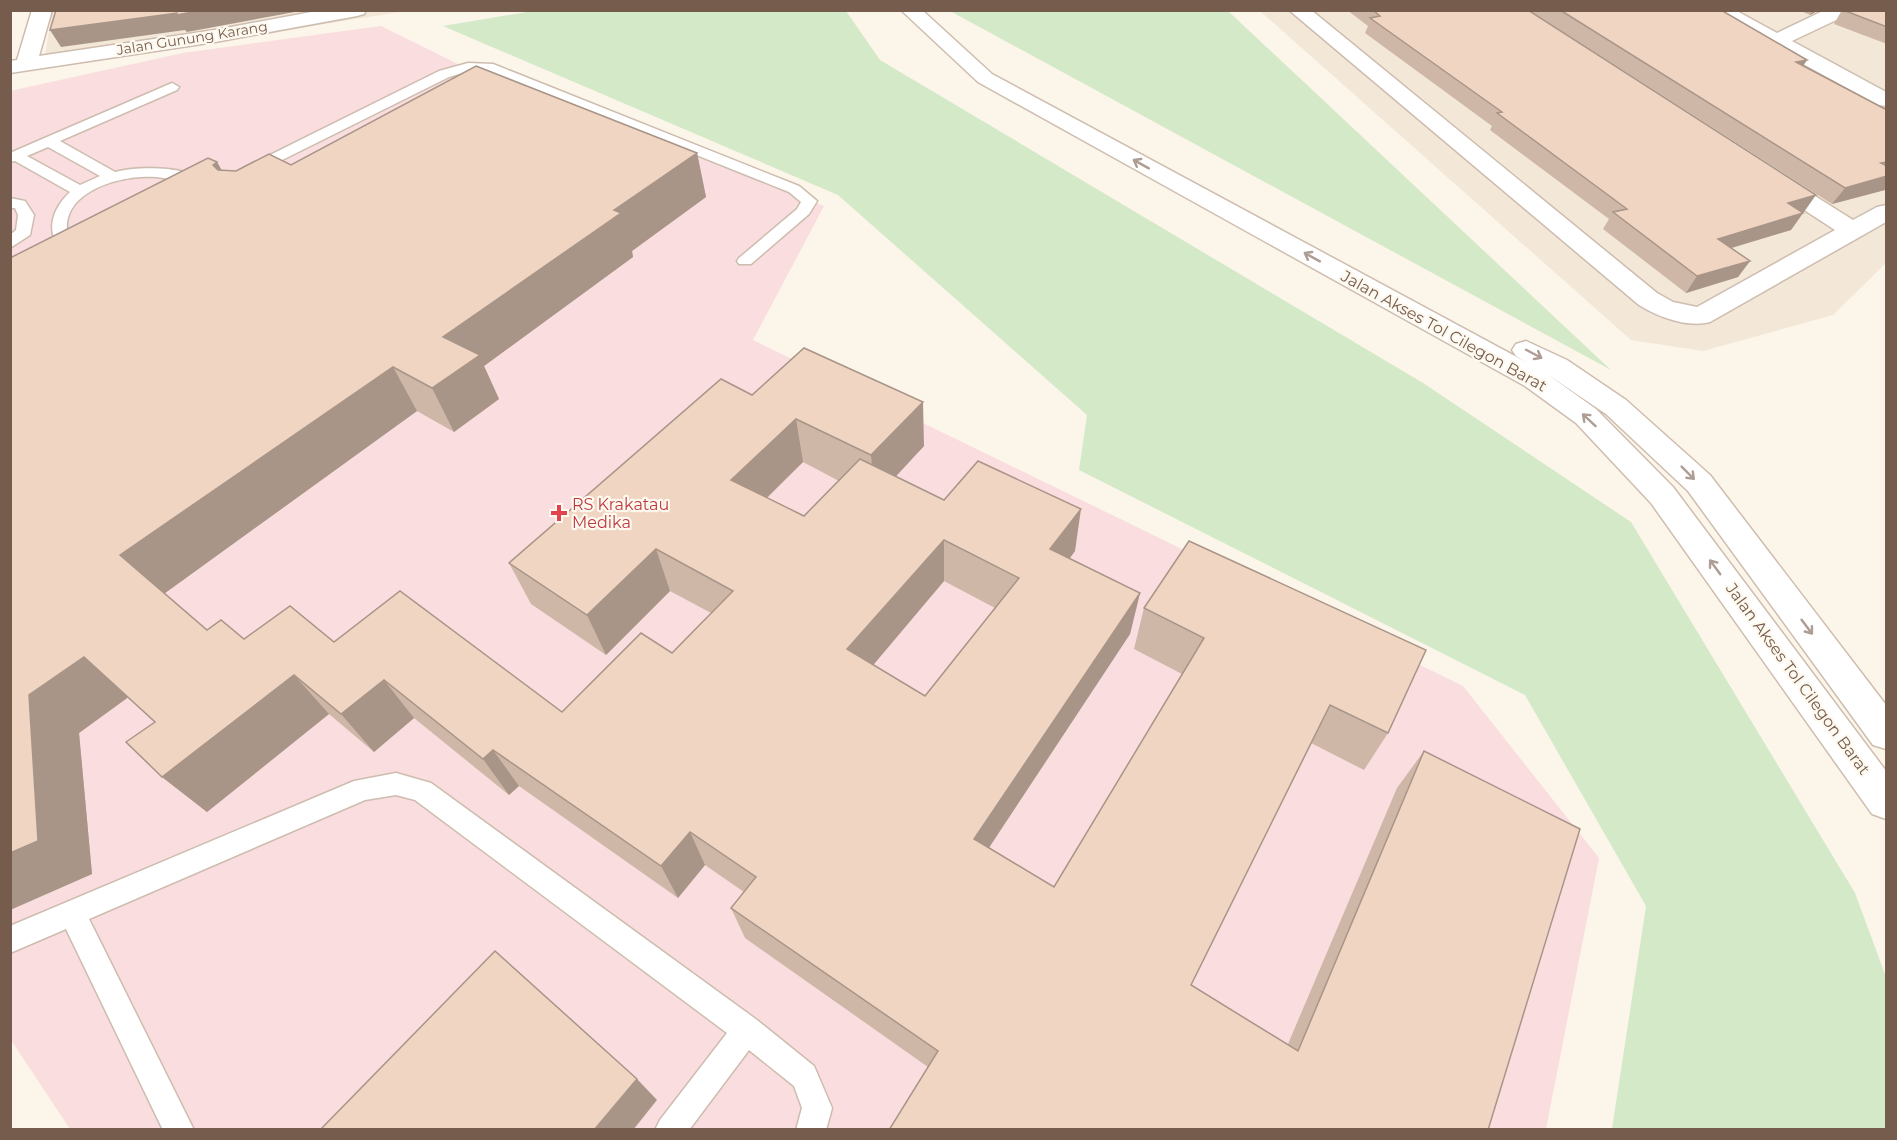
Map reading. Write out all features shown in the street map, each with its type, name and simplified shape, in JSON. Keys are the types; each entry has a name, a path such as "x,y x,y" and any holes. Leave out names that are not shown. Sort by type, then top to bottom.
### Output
{"street":[{"path":"18,65 42,10"},
{"name":"Jalan Gunung Karang","path":"18,65 215,36 357,10"},
{"name":"Jalan Akses Tol Cilegon Barat","path":"910,10 985,78 1534,379 1586,416 1662,495 1887,801"},
{"path":"1298,10 1648,299 1665,309 1701,316 1887,213"},
{"path":"1719,10 1887,100"},
{"path":"1776,41 1842,10"},
{"path":"942,40 1013,72 1536,355 1616,407 1699,483 1887,733"},
{"path":"1755,168 1854,232"}],"lane":[{"path":"243,174 444,74 468,67 488,68 794,189 804,195 809,201 804,211 745,261"},
{"path":"13,157 172,87"},
{"path":"49,141 114,178"},
{"path":"296,147 309,153 314,161"},
{"path":"13,157 79,191"},
{"path":"60,268 86,255 68,248 59,234 58,220 67,203 79,191 114,178 147,172 177,174 211,190 191,201"},
{"path":"10,203 20,204 26,215 24,232 10,243"},
{"path":"10,940 363,789 396,784 422,791 747,1030 804,1076 817,1108 811,1130"},
{"path":"73,914 179,1130"},
{"path":"670,1130 747,1030"}],"shaded area":[{"path":"52,11 406,11 43,69"},
{"path":"1260,11 1886,11 1886,263 1833,315 1703,351 1631,340"},
{"name":"RS Krakatau Medika","path":"381,26 468,69 824,206 753,340 1463,686 1599,858 1546,1129 70,1129 11,1040 10,91 183,53"}],"green space":[{"path":"533,11 846,11 880,60 1423,383 1631,522 1855,893 1886,977 1886,1129 1612,1129 1646,906 1525,695 1079,470 1087,415 838,195 443,26"},
{"path":"950,11 1228,11 1611,370"}],"building":[{"path":"56,10 202,10 50,30"},
{"path":"1373,10 1528,10 1816,195 1788,203 1803,213 1718,239 1750,261 1697,276 1613,212 1627,209 1497,113 1502,112 1370,18 1380,16"},
{"path":"1560,10 1721,10 1807,60 1796,62 1887,110 1887,162 1881,163 1887,166 1887,176 1845,188"},
{"path":"1843,10 1887,10 1887,27"},
{"path":"476,66 697,153 614,210 621,213 443,337 480,355 432,388 393,367 120,555 207,630 221,620 244,639 290,606 334,642 400,591 562,712 641,633 672,653 733,591 656,549 587,615 509,563 721,379 752,395 804,348 923,402 871,455 796,419 731,480 804,516 860,459 944,500 978,461 1081,509 1050,549 1140,593 974,839 1054,887 1204,638 1144,608 1189,541 1426,650 1388,733 1330,705 1191,985 1298,1051 1424,751 1580,829 1488,1130 889,1130 938,1051 731,908 756,877 690,832 661,866 493,750 483,759 384,680 341,714 294,675 162,777 126,742 155,722 84,657 29,695 38,841 10,853 10,258 208,158 217,162 213,165 218,170 236,171 269,154 291,165","holes":["944,540 1019,578 925,696 847,649"]},
{"path":"495,951 637,1079 594,1130 320,1130"}],"place":[{"name":"RS Krakatau Medika","path":"559,513"}]}
